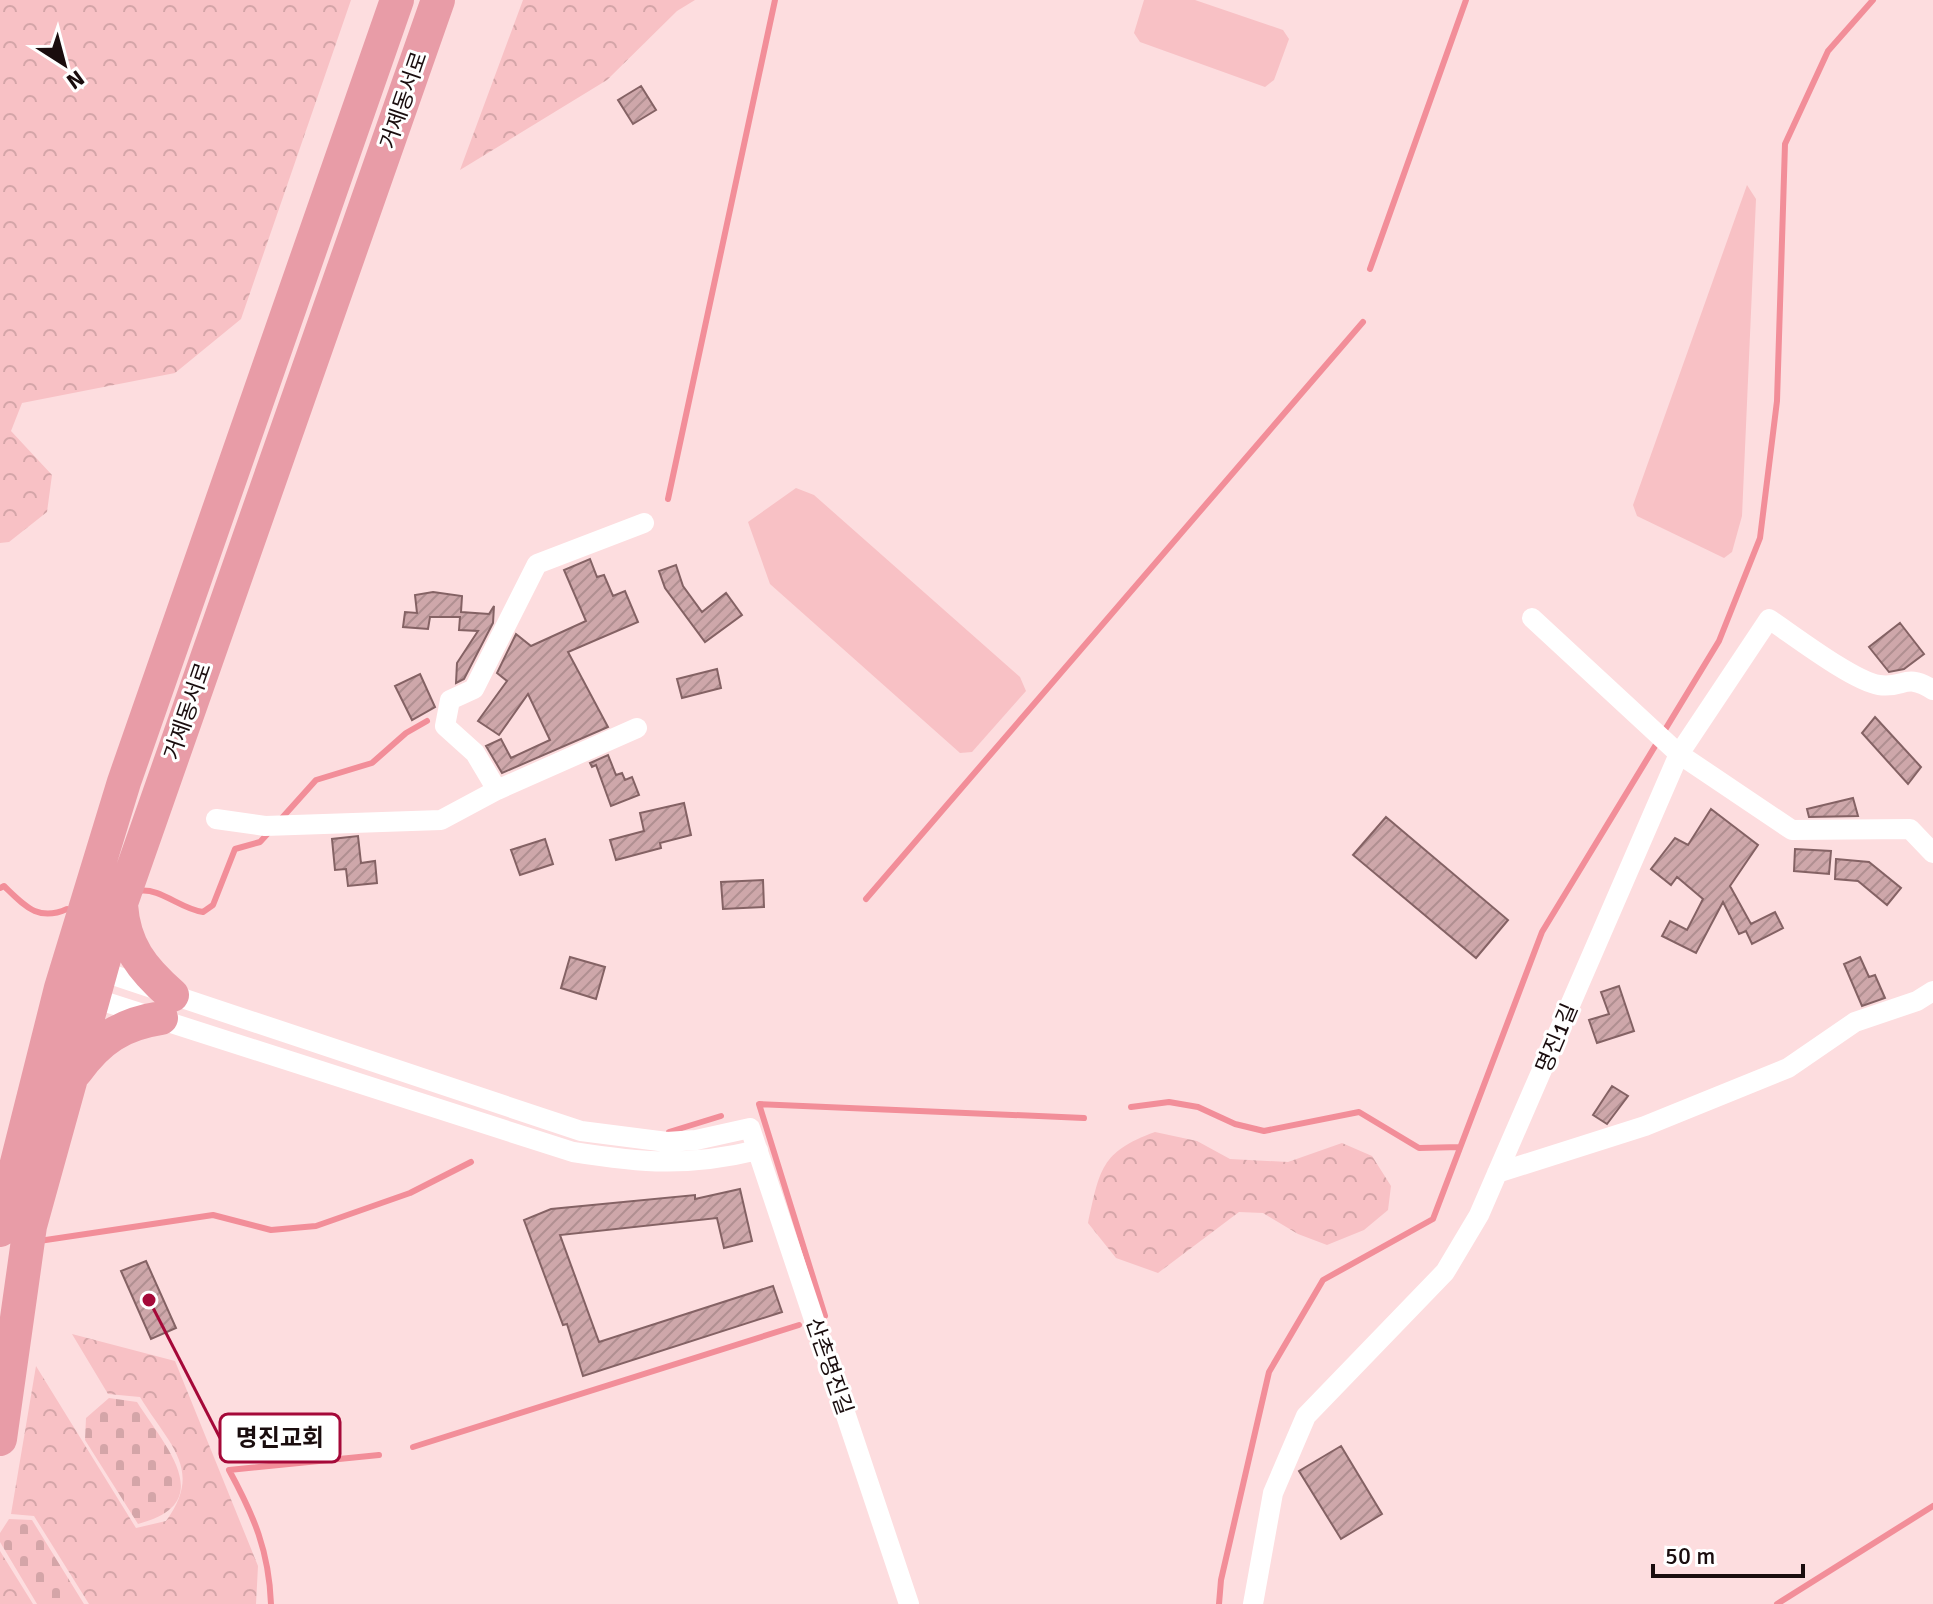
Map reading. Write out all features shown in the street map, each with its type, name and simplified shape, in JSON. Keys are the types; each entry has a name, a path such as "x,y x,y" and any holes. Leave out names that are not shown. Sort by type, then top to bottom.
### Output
{"main road":[{"name":"거제동서로","path":"0,1439 25,1260 15,1228 81,979 124,782 397,0"},
{"name":"거제동서로","path":"15,1228 71,1078 81,979 121,902 438,0"},
{"path":"71,1078 95,1046 110,1034 167,1006 133,954 121,902"}],"street":[{"path":"497,790 475,753 445,726 450,700 474,689 537,564 644,523"},
{"path":"1532,618 1679,754 1792,830 1910,829 1933,853"},
{"name":"명진1길","path":"1253,1604 1273,1493 1306,1416 1445,1272 1479,1215 1679,754 1769,619 1879,685 1917,680 1933,690"},
{"path":"216,819 265,826 441,820 497,790 637,728"},
{"path":"81,979 167,1006 573,1152 657,1164 724,1159 758,1150"},
{"path":"1497,1173 1645,1126 1788,1068 1855,1022 1917,1001 1933,991"},
{"name":"산촌명진길","path":"167,1006 581,1131 667,1142 696,1140 750,1128 909,1604"}],"green space":[{"path":"0,0 351,0 241,319 175,373 22,403 11,431 52,475 47,512 9,542 0,543"},
{"path":"523,0 695,0 677,11 607,80 460,170"},
{"path":"1144,0 1195,0 1283,30 1289,39 1274,80 1265,87 1140,42 1134,33"},
{"path":"1747,185 1756,199 1742,516 1732,552 1724,558 1637,516 1633,505"},
{"path":"796,488 814,495 1020,677 1026,691 972,752 960,753 770,584 748,522"},
{"path":"1155,1132 1197,1141 1230,1159 1288,1162 1342,1143 1372,1156 1391,1186 1388,1210 1364,1230 1327,1245 1298,1234 1263,1213 1239,1212 1158,1273 1116,1258 1088,1223 1105,1165 1123,1147"},
{"path":"72,1334 175,1361 258,1566 256,1604 89,1604 34,1516 11,1514 36,1366 136,1528 166,1521 177,1503 182,1472 171,1444 140,1397 108,1394"},
{"path":"109,1398 137,1402 171,1454 178,1471 181,1488 176,1502 163,1514 138,1524 85,1440 86,1418"},
{"path":"9,1519 32,1520 84,1604 37,1604 0,1542 0,1533"},
{"path":"0,1551 33,1604 0,1604"}],"building":[{"path":"641,86 656,110 633,124 618,100"},
{"path":"590,559 597,577 604,575 613,596 625,591 638,622 568,652 608,727 502,773 486,746 501,739 511,758 550,740 528,694 499,735 478,721 507,681 497,673 516,634 531,646 586,621 564,570"},
{"path":"676,565 683,586 702,612 726,593 742,615 705,642 665,588 659,571"},
{"path":"433,592 462,596 461,612 489,614 494,606 493,623 464,679 456,683 457,663 478,631 459,630 460,617 430,617 428,629 403,627 405,612 417,613 415,595"},
{"path":"1900,623 1924,654 1904,669 1889,672 1869,647"},
{"path":"717,669 721,688 682,698 677,679"},
{"path":"420,674 435,707 412,720 395,686"},
{"path":"1875,717 1921,767 1908,784 1862,733"},
{"path":"608,755 616,775 622,773 625,780 632,777 639,795 611,806 596,765 592,767 590,763"},
{"path":"1853,798 1858,816 1809,817 1807,809"},
{"path":"684,803 691,835 660,843 661,848 616,860 610,840 644,831 640,813"},
{"path":"1711,809 1758,845 1730,886 1751,924 1775,912 1783,928 1752,944 1746,931 1739,934 1723,902 1696,953 1662,936 1670,921 1687,930 1703,899 1677,877 1671,885 1651,869 1675,838 1688,845"},
{"path":"1386,817 1508,920 1476,958 1353,855"},
{"path":"358,836 361,863 375,861 377,883 348,886 346,869 335,870 332,839"},
{"path":"545,839 553,864 520,875 511,850"},
{"path":"1795,849 1831,851 1829,874 1794,871"},
{"path":"1836,859 1869,862 1901,888 1887,905 1858,881 1835,879"},
{"path":"763,880 764,907 723,909 721,882"},
{"path":"570,957 605,967 596,999 561,988"},
{"path":"1860,957 1869,977 1875,975 1885,998 1862,1006 1844,964"},
{"path":"1619,986 1634,1031 1597,1043 1589,1020 1609,1014 1601,992"},
{"path":"1612,1086 1628,1096 1607,1124 1593,1115"},
{"path":"740,1189 752,1241 724,1248 717,1218 560,1235 599,1342 773,1286 782,1312 583,1376 567,1324 563,1325 524,1220 551,1209 695,1195 695,1199"},
{"path":"146,1261 176,1328 151,1339 121,1271"},
{"path":"1341,1446 1382,1514 1341,1539 1299,1471"}],"waterway":[{"path":"668,499 775,0"},
{"path":"1370,269 1466,0"},
{"path":"1219,1604 1221,1580 1269,1372 1323,1280 1433,1219 1542,932 1719,641 1760,538 1777,401 1785,144 1828,51 1873,0"},
{"path":"866,899 1363,322"},
{"path":"281,819 316,780 372,763 406,733 427,721"},
{"path":"138,891 154,892 203,912 213,905 235,849 260,842 271,830"},
{"path":"0,888 4,886 32,910 40,913 57,913 67,909"},
{"path":"1131,1107 1169,1102 1198,1107 1235,1124 1264,1131 1359,1112 1419,1148 1460,1147"},
{"path":"825,1316 759,1104 1084,1118"},
{"path":"669,1132 721,1116"},
{"path":"39,1241 213,1215 271,1230 316,1226 410,1193 471,1162"},
{"path":"413,1447 799,1325"},
{"path":"271,1604 259,1534 229,1470 379,1455"},
{"path":"1777,1604 1933,1506"}],"place":[{"name":"명진교회","path":"149,1300"}]}
